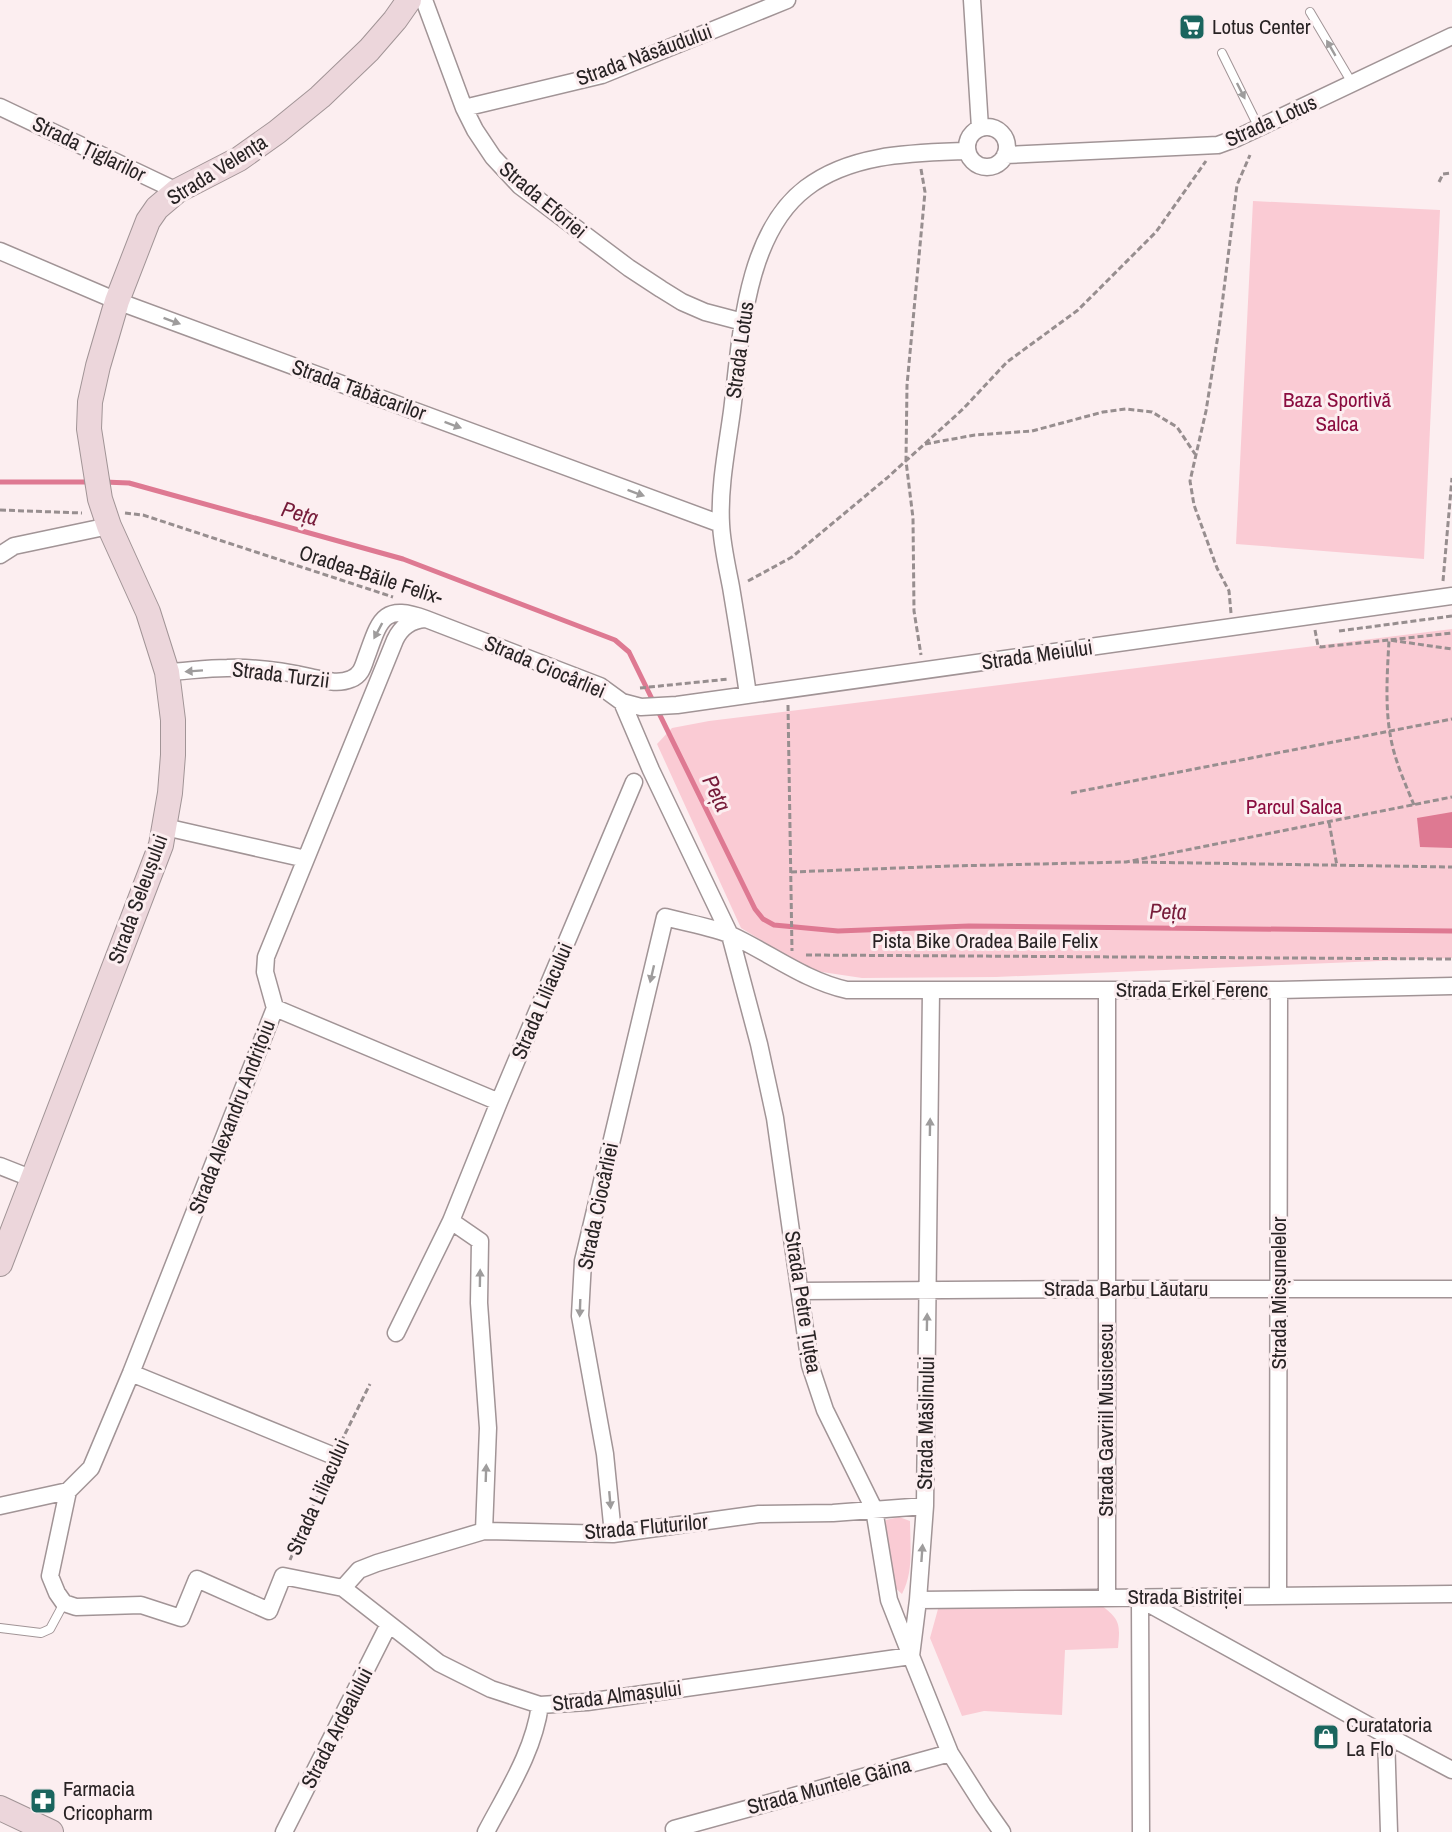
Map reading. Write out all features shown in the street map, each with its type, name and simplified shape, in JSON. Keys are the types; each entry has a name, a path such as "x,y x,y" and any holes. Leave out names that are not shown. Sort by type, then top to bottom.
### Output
{"main road":[{"name":"Strada Velența","path":"98,491 89,429 90,402 117,301 148,221 157,208 177,191 239,159 320,97 369,50 409,0"},
{"name":"Strada Seleușului","path":"0,1264 161,844 170,793 173,755 167,672 148,612 107,520 98,491"},
{"path":"0,1808 51,1832"}],"street":[{"name":"Strada Eforiei","path":"424,0 464,108 482,142 505,171 558,217 629,268 682,302 705,312 744,322"},
{"name":"Strada Năsăudului","path":"464,108 602,75 787,0"},
{"path":"972,0 980,128"},
{"name":"Strada Lotus","path":"1005,155 1218,145 1259,128 1452,36"},
{"name":"Strada Țiglarilor","path":"0,107 177,191"},
{"path":"980,128 993,128 1004,136 1005,155 996,165 983,166 972,160 967,151 970,136 980,128"},
{"name":"Strada Lotus","path":"748,695 721,524 721,489 749,288 765,243 792,201 820,179 847,167 894,155 967,151"},
{"name":"Strada Tăbăcarilor","path":"0,251 117,301 721,524"},
{"path":"0,555 14,546 107,520"},
{"name":"Strada Meiului","path":"622,702 641,707 677,705 1446,597"},
{"name":"Strada Turzii","path":"167,672 228,668 268,670 327,682 341,682 359,674 376,629 394,612 426,619"},
{"name":"Strada Alexandru Andrițoiu","path":"68,1491 91,1468 275,1008 265,972 266,957 398,632 417,619 426,619"},
{"name":"Strada Ciocârliei","path":"426,619 600,686 622,702 651,770 730,935"},
{"name":"Strada Liliacului","path":"396,1333 451,1221 634,782"},
{"path":"165,827 306,859"},
{"name":"Strada Ciocârliei","path":"613,1534 605,1454 580,1316 583,1261 665,917"},
{"name":"Strada Erkel Ferenc","path":"665,917 730,935 810,978 831,987 847,990 1279,990 1452,986"},
{"name":"Strada Petre Țuțea","path":"730,935 759,1044 775,1118 810,1365 825,1410 874,1509 889,1600 911,1656"},
{"name":"Strada Măslinului","path":"931,990 925,1506 911,1656 950,1753 982,1805 1002,1832"},
{"name":"Strada Micșunelelor","path":"1278,1596 1279,990"},
{"name":"Strada Gavriil Musicescu","path":"1107,991 1107,1598"},
{"path":"275,1008 499,1102"},
{"path":"0,1166 33,1179"},
{"path":"451,1221 480,1241 479,1303 488,1428 484,1531"},
{"name":"Strada Barbu Lăutaru","path":"800,1291 1452,1290"},
{"path":"130,1373 334,1456"},
{"path":"0,1506 68,1491 50,1576 64,1603"},
{"name":"Strada Fluturilor","path":"343,1588 359,1570 484,1531 613,1534 759,1514 833,1513 925,1506"},
{"name":"Strada Liliacului","path":"64,1603 76,1607 141,1605 181,1618 197,1579 269,1611 284,1576"},
{"name":"Strada Almașului","path":"284,1576 343,1588 439,1663 491,1689 540,1705 587,1702 911,1656"},
{"name":"Strada Bistriței","path":"918,1600 1452,1594"},
{"path":"1141,1832 1140,1599 1452,1770"},
{"name":"Strada Ardealului","path":"284,1832 389,1624"},
{"path":"486,1832 526,1754 538,1725 540,1705"},
{"path":"1386,1735 1389,1832"},
{"name":"Strada Muntele Găina","path":"674,1829 950,1753"}],"lane":[{"path":"1310,12 1352,83"},
{"path":"1222,53 1259,128"},
{"path":"0,1628 41,1633 50,1629 64,1603"}],"path":[{"path":"731,588 792,557 924,445 1007,363 1078,310 1156,232 1218,145"},
{"path":"919,152 925,192 907,385 906,461 913,518 914,611 925,671"},
{"path":"1232,627 1228,591 1194,505 1190,481 1206,411 1238,185 1251,154"},
{"path":"1439,182 1443,174 1452,174"},
{"path":"924,445 975,435 1032,431 1103,412 1126,409 1152,412 1177,427 1195,454"},
{"path":"1446,597 1443,582 1452,478"},
{"name":"Oradea-Băile Felix-","path":"0,510 107,520 128,513 143,515 402,600"},
{"path":"1313,616 1318,646 1321,647 1452,633"},
{"path":"1389,640 1452,649"},
{"path":"1389,640 1386,689 1390,730 1394,752 1414,805"},
{"path":"635,688 714,680"},
{"path":"788,690 792,936"},
{"path":"1071,793 1452,719"},
{"path":"1126,862 1452,797"},
{"path":"1329,822 1337,866"},
{"path":"791,872 1126,862 1452,867"},
{"path":"785,952 792,954"},
{"name":"Pista Bike Oradea Baile Felix","path":"800,955 1452,959"},
{"name":"Strada Liliacului","path":"284,1576 334,1456 370,1384"}],"green space":[{"name":"Baza Sportivă Salca","path":"1253,201 1440,210 1424,559 1236,544"},
{"name":"Parcul Salca","path":"1452,629 1452,958 996,977 862,978 822,972 800,964 741,928 657,744 672,728 709,721"},
{"path":"899,1517 910,1521 910,1567 902,1594 894,1587 883,1528 886,1520"},
{"path":"1101,1605 1116,1619 1118,1624 1118,1648 1065,1650 1062,1715 984,1711 962,1716 930,1638 938,1609"}],"shaded area":[{"path":"1452,812 1452,848 1420,847 1417,818"}],"waterway":[{"name":"Peța","path":"0,482 91,482"},
{"name":"Peța","path":"104,482 129,483 403,559 615,640 629,652 755,909 763,919 774,925 838,931 969,926 1452,931"}],"place":[{"name":"Lotus Center","path":"1192,27"},
{"name":"Curatatoria La Flo","path":"1326,1737"},
{"name":"Farmacia Cricopharm","path":"43,1801"}]}
